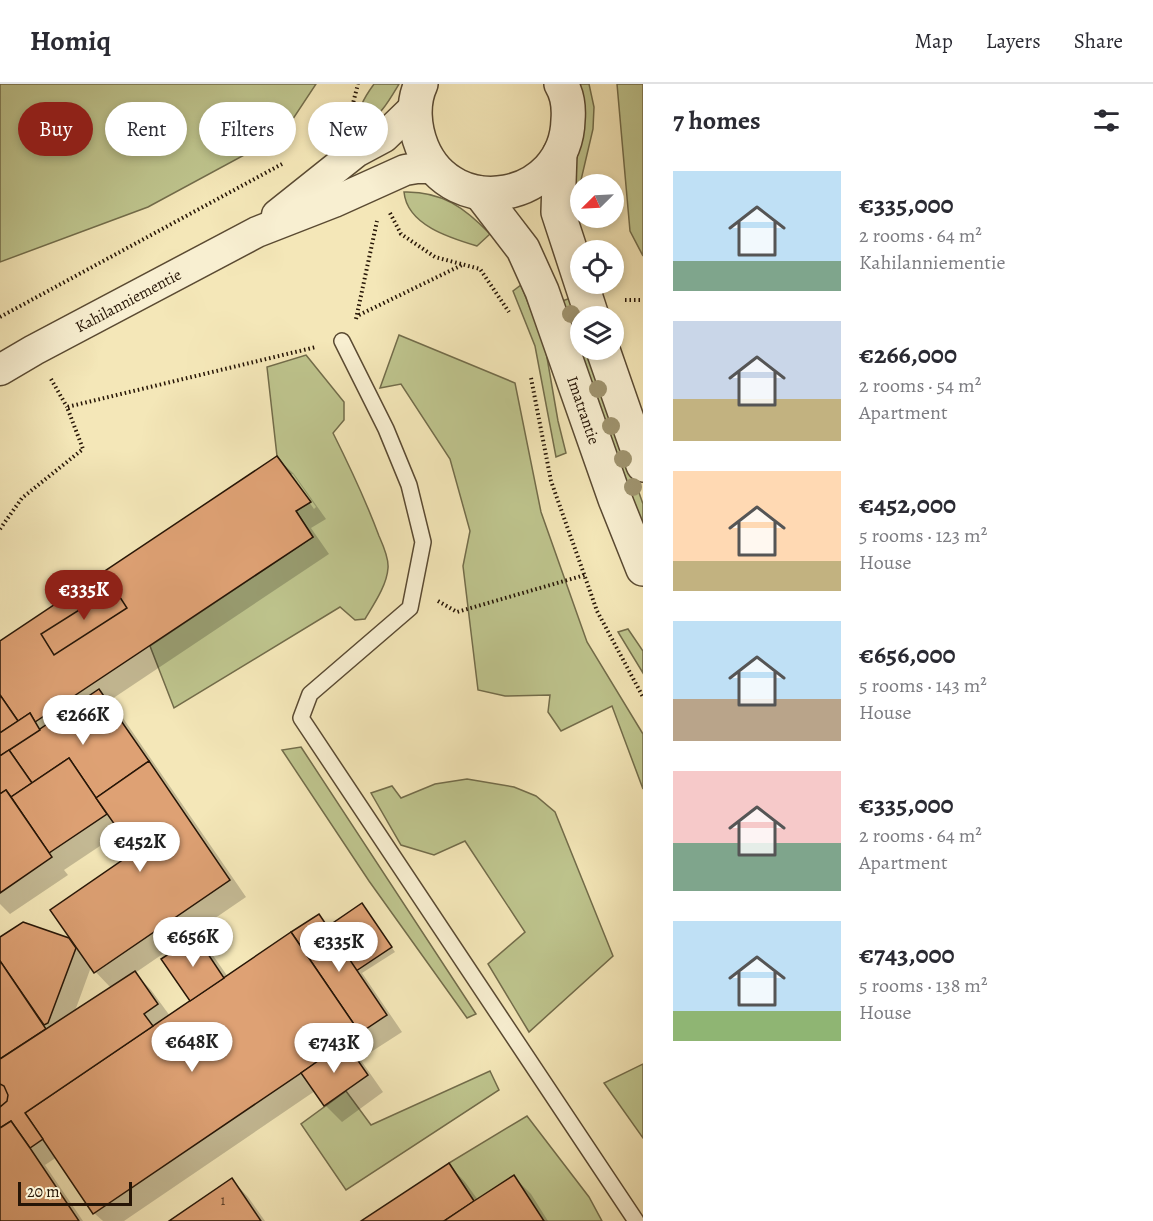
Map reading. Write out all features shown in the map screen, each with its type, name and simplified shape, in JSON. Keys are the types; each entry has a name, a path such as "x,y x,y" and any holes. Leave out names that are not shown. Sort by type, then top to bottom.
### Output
{"street":[{"path":"418,96 417,136 428,162 442,177 460,187 480,193 503,193 526,186 545,172 560,153 568,132 568,110 561,84"},
{"name":"Kahilanniementie","path":"257,232 356,152 384,137 418,96"},
{"path":"560,153 558,213 589,306"},
{"name":"Kahilanniementie","path":"0,370 257,232 334,202 377,191 405,170 434,168"},
{"name":"Imatrantie","path":"480,193 523,249 542,291 615,499 643,569"},
{"path":"606,360 643,465"}],"lane":[{"path":"342,341 386,429 409,485 423,542 410,608 310,694 301,718 636,1221"}],"path":[{"path":"0,317 283,163"},
{"path":"377,191 401,234 435,256 480,268 511,316"},
{"path":"0,529 22,498 83,449 67,407 342,341 358,316 377,191"},
{"path":"358,316 464,264"},
{"path":"530,369 551,481 597,611 643,697"},
{"path":"414,586 457,612 585,575"}],"green space":[{"path":"0,84 316,84 296,114 296,102 199,102 199,156 242,156 148,207 0,262"},
{"path":"374,84 399,84 388,102 363,102"},
{"path":"578,84 589,84 594,107 593,129 582,174 573,174 573,158 582,134 584,109"},
{"path":"617,84 643,84 643,256 630,231"},
{"path":"404,192 430,194 452,203 471,216 490,234 477,246 443,234 421,221 413,213"},
{"path":"521,285 545,346 566,453 556,457 535,346 513,291"},
{"path":"571,298 574,306 570,306 570,323 562,301"},
{"path":"399,335 515,383 541,512 587,642 643,734 643,789 612,706 561,731 548,712 550,695 505,696 478,690 463,566 470,531 450,459 401,384 380,388"},
{"path":"306,355 344,402 344,420 333,433 352,471 385,552 388,564 385,581 365,619 355,620 340,607 174,708 150,646 313,537 296,511 310,502 277,456 267,367"},
{"path":"583,360 593,360 643,504 643,527"},
{"path":"628,629 643,651 643,673 618,632"},
{"path":"301,747 476,1014 467,1018 369,881 282,750"},
{"path":"467,779 514,787 536,796 555,812 613,956 529,1032 488,964 525,932 465,841 434,855 401,845 371,793 392,786 401,798 435,784"},
{"path":"643,1064 643,1138 604,1083"},
{"path":"490,1071 499,1090 346,1190 301,1124 346,1091 371,1125"},
{"path":"527,1116 589,1197 602,1221 544,1221 474,1201 449,1163"}],"building":[{"path":"277,456 311,502 296,511 313,537 35,722 30,713 18,721 0,695 0,641"},
{"path":"114,588 127,608 54,655 41,634"},
{"path":"99,689 149,761 96,798 69,758 32,783 9,750"},
{"path":"0,695 18,721 0,733"},
{"path":"30,713 40,730 0,756 0,733"},
{"path":"9,750 32,783 11,797 6,790 0,794 0,756"},
{"path":"69,758 107,814 49,853 11,797"},
{"path":"149,761 230,880 94,973 50,910 134,852 96,798"},
{"path":"6,790 52,857 0,893 0,794"},
{"path":"362,903 392,947 356,971 327,927"},
{"path":"319,914 387,1015 360,1033 291,932"},
{"path":"23,922 69,938 76,948 48,1023 44,1025 0,961 0,937"},
{"path":"291,932 360,1033 93,1214 25,1113"},
{"path":"196,936 224,978 190,1001 161,959"},
{"path":"0,961 46,1029 0,1059"},
{"path":"135,971 158,1004 144,1014 153,1026 25,1113 43,1139 30,1148 11,1121 0,1128 0,1059"},
{"path":"345,1042 368,1075 324,1106 301,1073"},
{"path":"0,1084 4,1086 8,1095 7,1101 0,1107"},
{"path":"11,1121 79,1221 0,1221 0,1128"},
{"path":"449,1163 474,1201 444,1221 361,1221"},
{"path":"514,1175 544,1221 444,1221 474,1201"},
{"path":"232,1178 261,1221 169,1221"}]}
